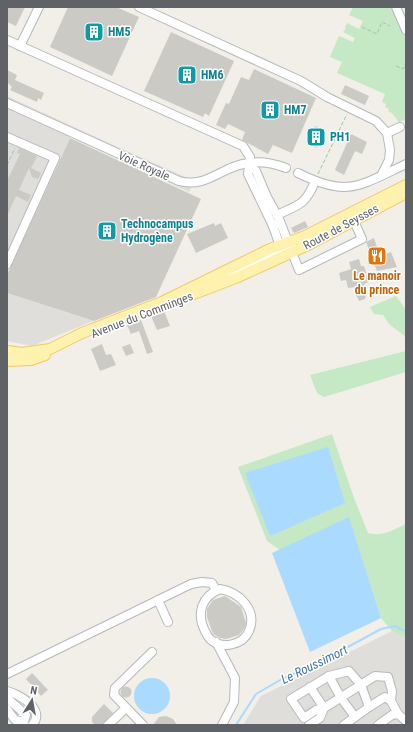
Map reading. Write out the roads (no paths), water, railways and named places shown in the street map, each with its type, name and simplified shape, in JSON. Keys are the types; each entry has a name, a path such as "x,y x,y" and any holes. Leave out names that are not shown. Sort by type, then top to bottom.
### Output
{"main road":[{"name":"Route de Seysses","path":"282,250 306,236 406,185"},
{"name":"Route de Seysses","path":"282,250 354,221 406,193"},
{"name":"Avenue du Comminges","path":"7,351 22,353 50,349 82,333 162,302 282,250"},
{"name":"Avenue du Comminges","path":"7,361 31,360 52,353 81,338 238,277 282,250"}],"lane":[{"path":"20,46 38,7"},
{"path":"139,7 300,81 376,121 387,133 390,150 389,160 381,176"},
{"path":"396,7 406,30"},
{"path":"7,40 243,146 250,157 248,174 276,221 282,250 299,270 362,239 354,221"},
{"name":"Voie Royale","path":"7,103 179,182 188,184 199,183 236,166 249,163 274,163 286,168"},
{"path":"387,133 403,125"},
{"path":"7,137 55,158 7,264"},
{"path":"298,173 315,181 332,186 352,188 406,164"},
{"path":"276,221 304,202 310,194 315,181"},
{"path":"7,674 191,584 202,582 212,583 216,590"},
{"path":"216,590 231,590 239,595 245,602 251,619 249,630 243,640 233,644 223,645 216,642 210,639 201,622 200,610 205,600 216,590"},
{"path":"158,600 168,622"},
{"path":"216,642 235,678 234,702 222,725"},
{"path":"143,725 114,694 115,688 152,652"},
{"path":"369,707 361,685 349,671 329,676 291,699 304,718 316,710 324,708 341,698 361,685 375,676 388,677 392,692 391,701"},
{"path":"329,676 341,698 355,717"},
{"path":"310,687 324,708"},
{"path":"7,691 21,696 34,709 36,716 35,722 32,725"},
{"path":"344,725 385,697 391,701 397,709 398,714 406,720"},
{"path":"7,698 26,715 26,719 24,722 15,720 7,709"},
{"path":"108,725 126,708"},
{"path":"309,725 320,718 324,708"},
{"path":"378,725 392,715 398,714"}],"water":[{"path":"328,447 345,503 270,536 245,473"},
{"path":"349,517 381,618 310,652 272,553"},
{"path":"156,678 165,683 169,689 169,703 165,709 156,714 148,714 139,709 135,703 134,692 139,683 145,679"}],"waterway":[{"name":"Le Roussimort","path":"236,725 256,694 282,679 322,661 381,629 395,626 406,632"}],"place":[{"name":"HM5","path":"94,32"},
{"name":"HM6","path":"187,75"},
{"name":"HM7","path":"270,110"},
{"name":"PH1","path":"316,137"},
{"name":"Technocampus Hydrogène","path":"107,231"},
{"name":"Le manoir du prince","path":"377,256"}]}
